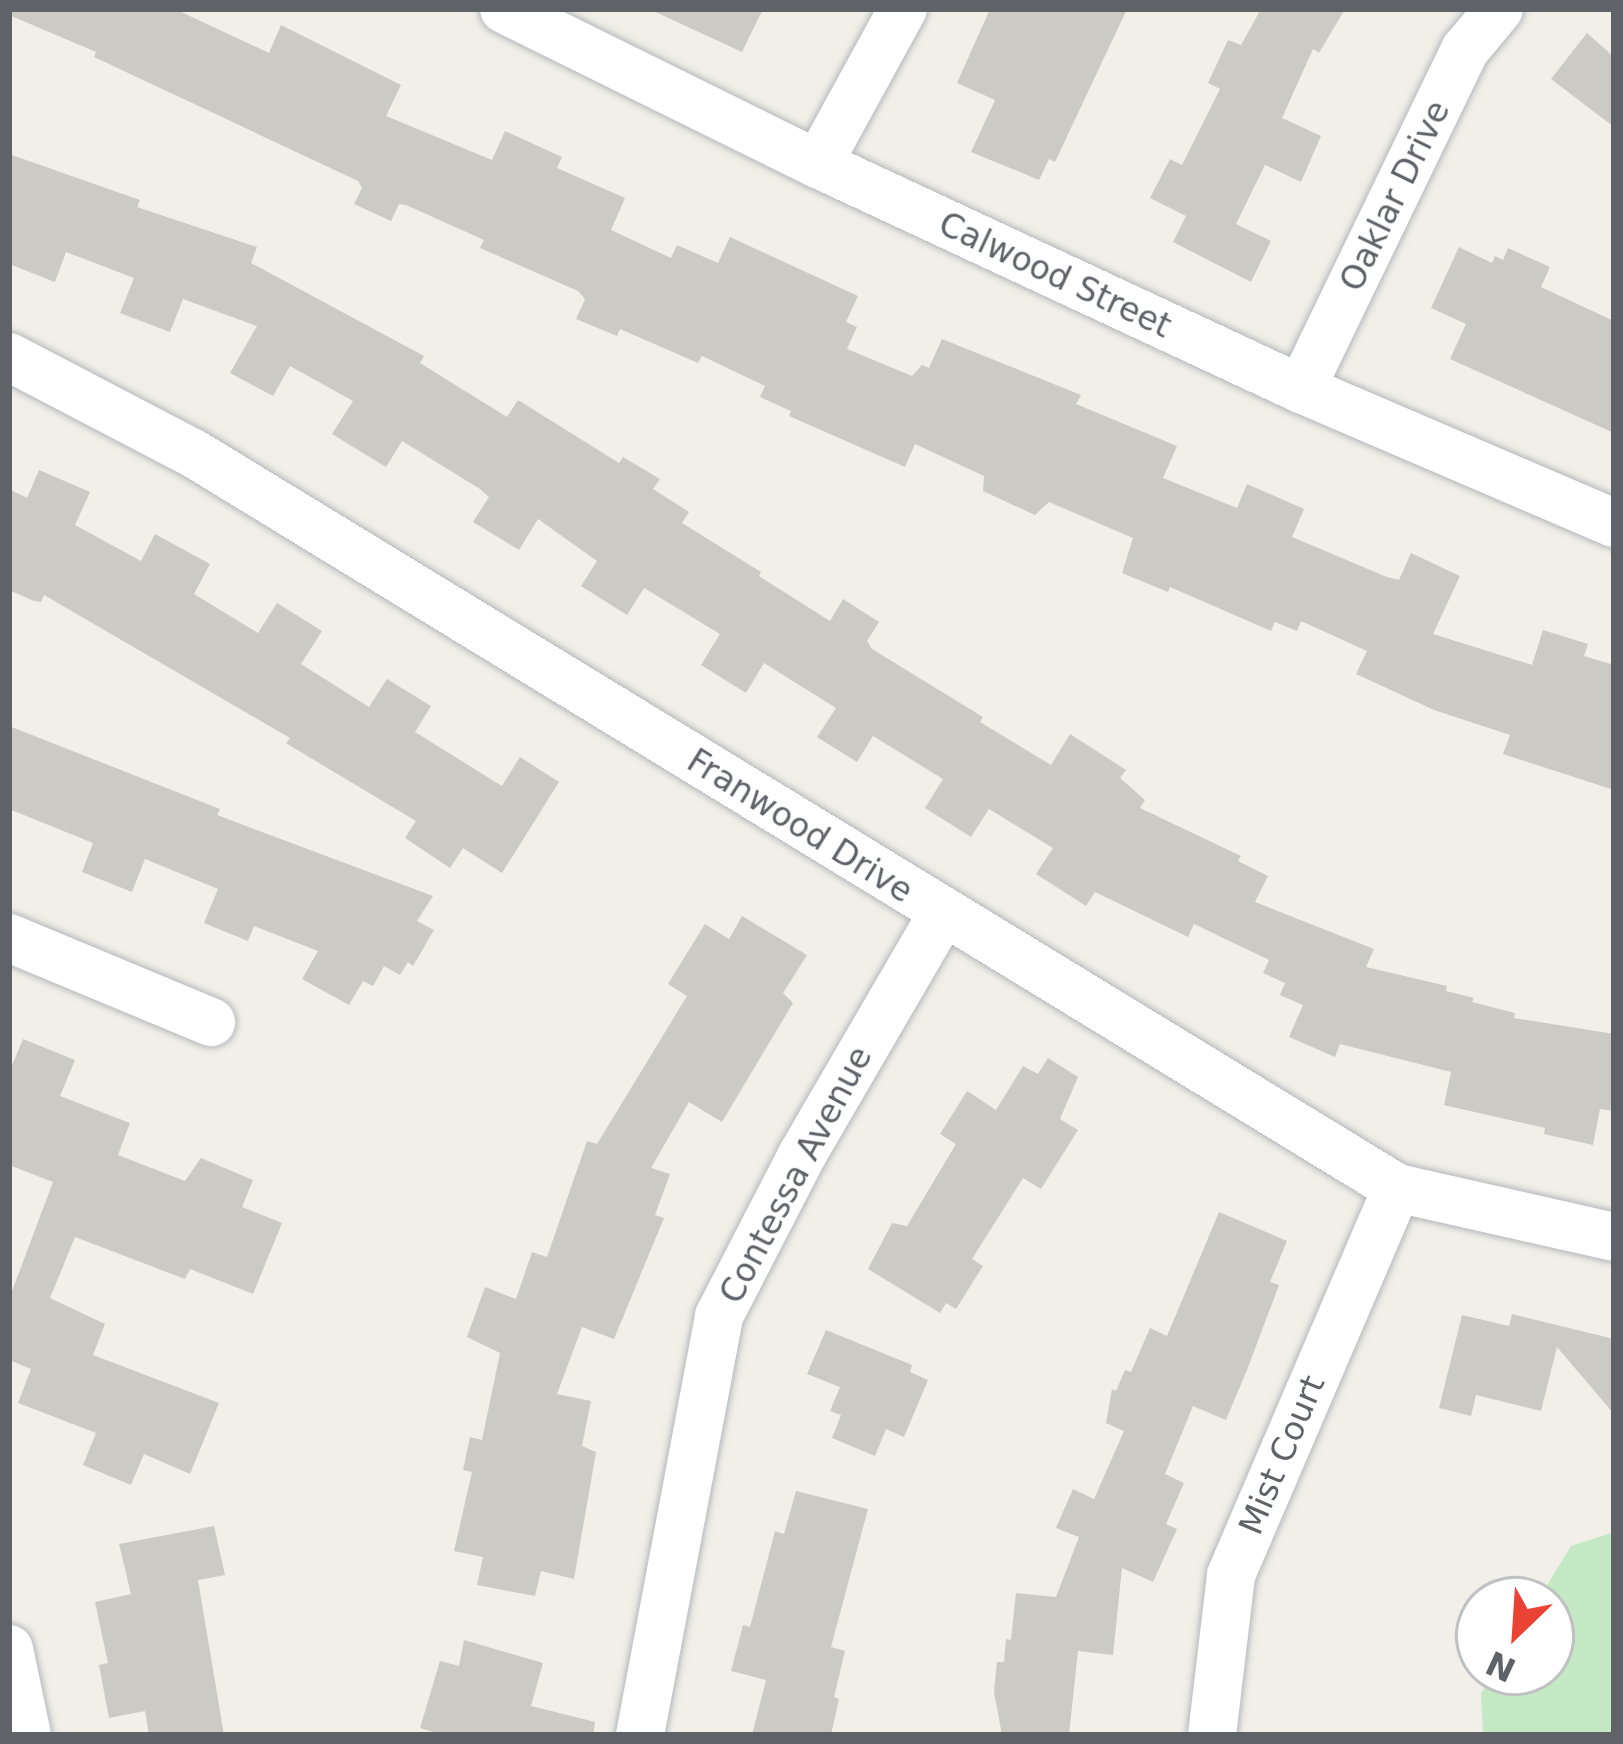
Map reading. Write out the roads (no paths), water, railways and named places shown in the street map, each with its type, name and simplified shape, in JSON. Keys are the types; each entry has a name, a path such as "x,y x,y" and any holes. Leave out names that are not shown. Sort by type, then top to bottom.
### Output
{"street":[{"name":"Calwood Street","path":"504,9 818,164 1301,389 1614,523"},
{"path":"818,164 903,9"},
{"name":"Oaklar Drive","path":"1301,389 1465,50 1499,9"},
{"name":"Franwood Drive","path":"9,357 193,453 942,914 1397,1187 1614,1237"},
{"name":"Contessa Avenue","path":"640,1735 719,1316 802,1155 942,914"},
{"path":"9,938 211,1022"},
{"name":"Mist Court","path":"1213,1735 1231,1575 1397,1187"},
{"path":"9,1649 27,1735"}]}
